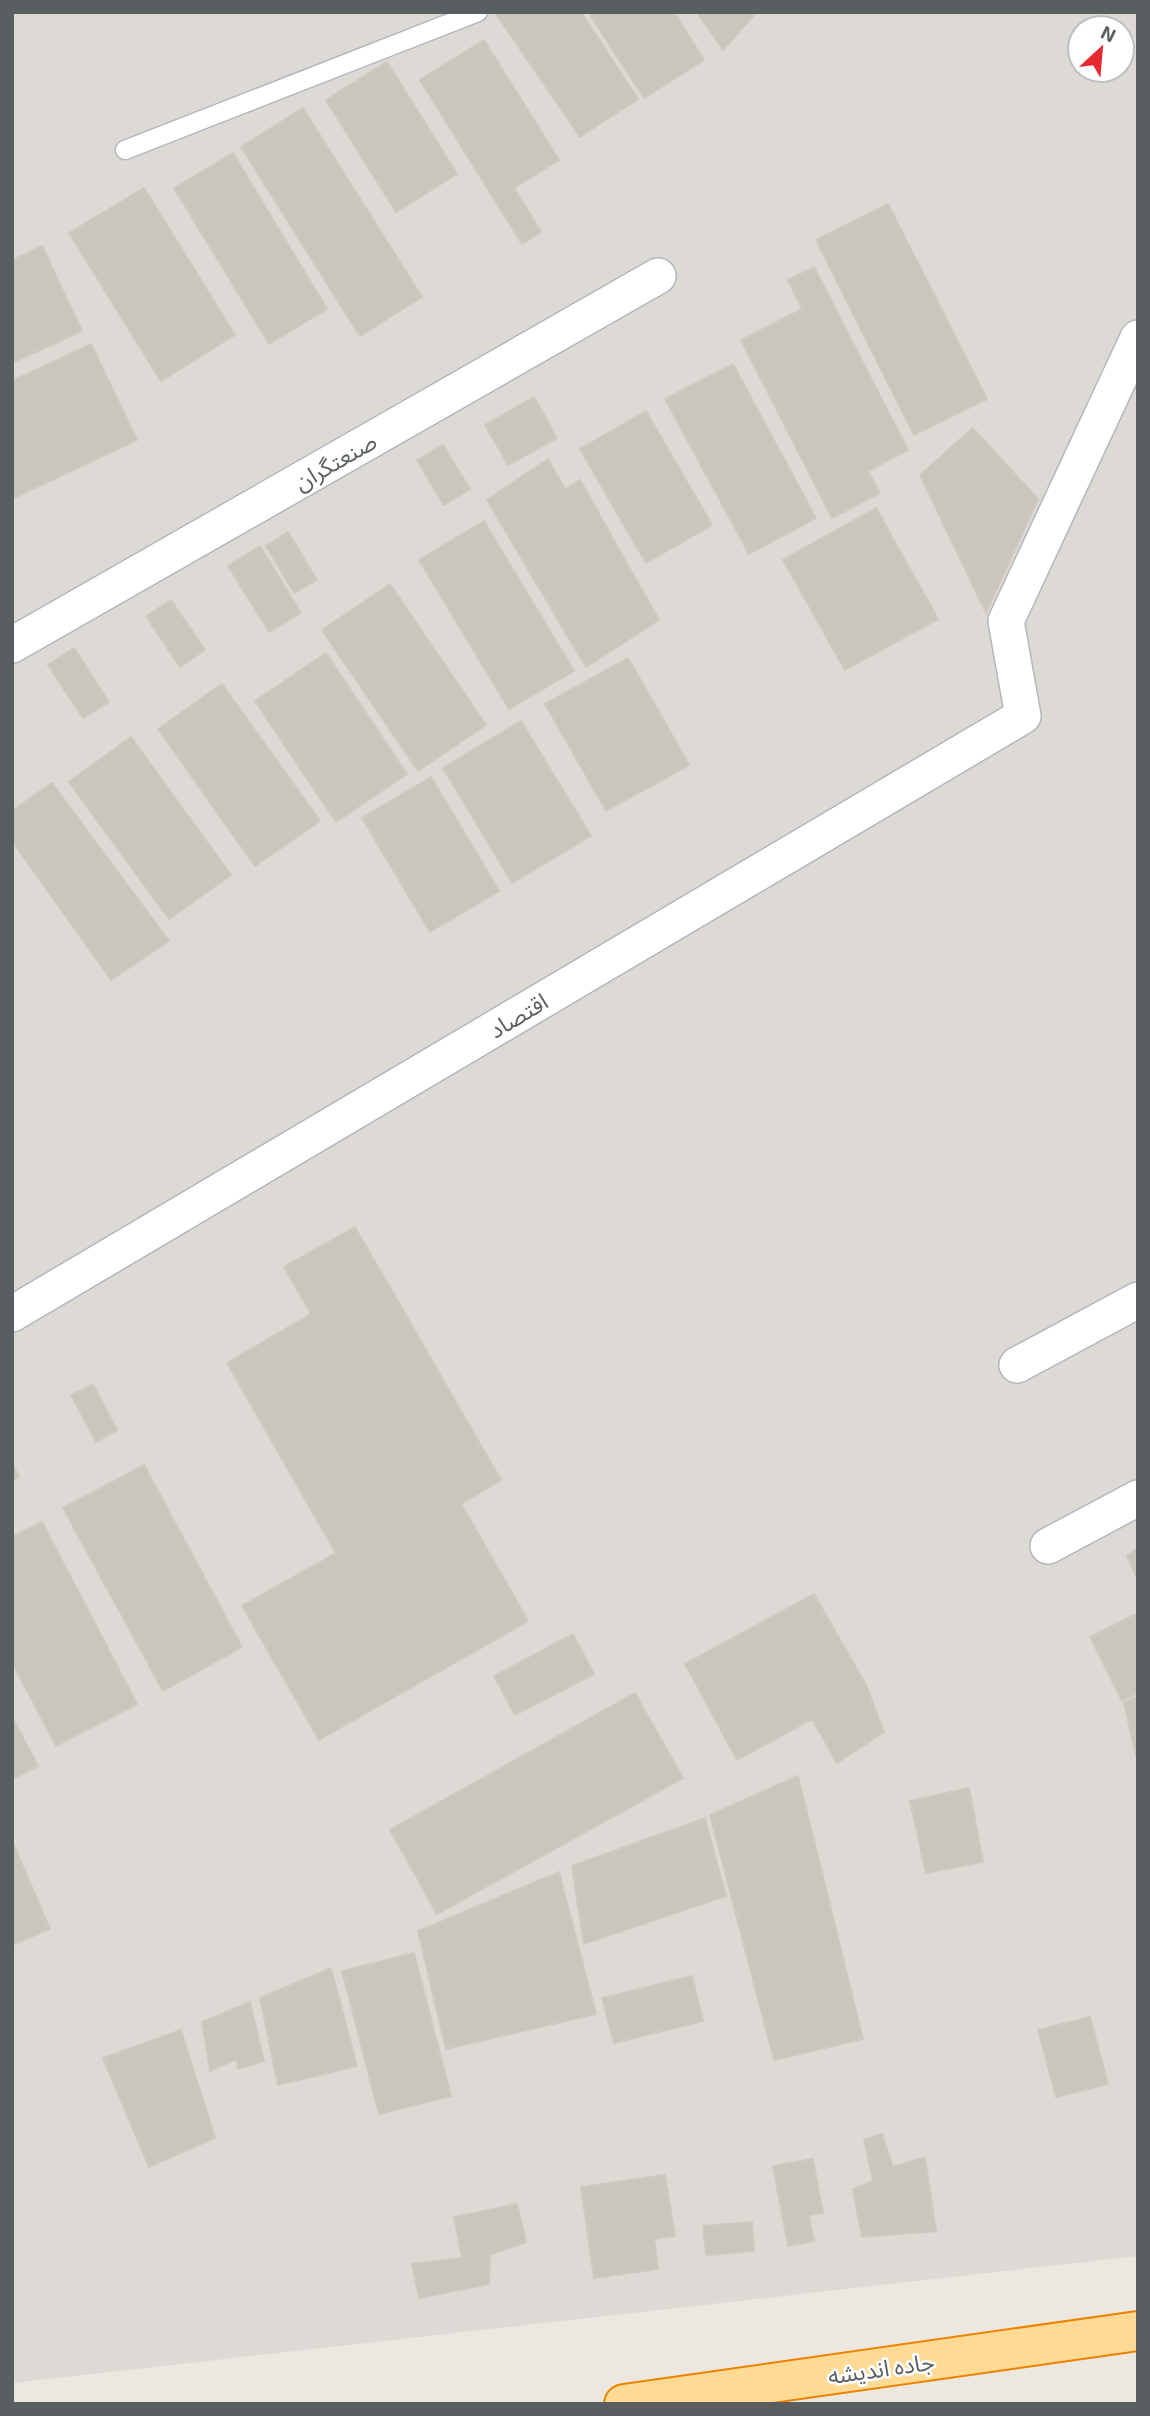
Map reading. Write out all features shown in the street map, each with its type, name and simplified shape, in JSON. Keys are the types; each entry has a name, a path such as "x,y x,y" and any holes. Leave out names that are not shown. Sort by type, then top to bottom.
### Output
{"highway":[{"name":"جاده اندیشه","path":"624,2404 1138,2331"}],"street":[{"name":"صنعتگران","path":"12,645 658,276"},
{"name":"اقتصاد","path":"12,1314 1023,716 1006,621 1138,338"},
{"path":"1017,1365 1138,1300"},
{"path":"1048,1546 1138,1498"}],"lane":[{"path":"125,150 478,12"}],"shaded area":[{"path":"12,12 1138,12 1138,2256 12,2383"}],"building":[{"path":"581,12 638,99 580,137 496,14"},
{"path":"588,12 674,12 704,60 644,98"},
{"path":"697,12 757,12 723,50"},
{"path":"484,40 559,160 514,188 541,232 522,244 420,80"},
{"path":"387,62 457,174 396,212 326,100"},
{"path":"303,108 422,297 360,336 241,147"},
{"path":"233,153 327,309 269,344 174,188"},
{"path":"144,188 235,335 161,381 69,233"},
{"path":"888,204 987,399 914,435 816,240"},
{"path":"42,246 82,331 12,363 12,260"},
{"path":"814,267 908,450 868,471 880,493 832,518 741,340 802,309 788,280"},
{"path":"91,344 137,440 12,499 12,381"},
{"path":"733,364 816,518 749,554 665,399"},
{"path":"534,397 557,438 508,465 485,425"},
{"path":"646,411 712,525 646,563 580,449"},
{"path":"973,428 1038,499 986,613 920,475"},
{"path":"443,445 470,489 444,505 417,460"},
{"path":"548,459 565,489 580,480 659,620 586,667 487,500"},
{"path":"876,508 938,619 845,670 783,560"},
{"path":"484,521 574,671 509,709 419,560"},
{"path":"288,532 317,580 294,593 266,546"},
{"path":"260,546 301,613 269,632 228,566"},
{"path":"390,584 486,725 418,771 322,630"},
{"path":"171,600 205,650 180,667 146,616"},
{"path":"74,648 109,702 83,718 48,665"},
{"path":"326,653 407,774 336,822 255,701"},
{"path":"628,658 689,765 606,811 545,704"},
{"path":"222,684 320,821 255,866 158,729"},
{"path":"521,721 591,836 512,883 443,768"},
{"path":"131,737 231,875 169,919 69,782"},
{"path":"431,777 499,891 430,932 362,818"},
{"path":"52,783 169,941 111,980 12,841 12,811"},
{"path":"355,1227 501,1480 461,1504 528,1621 319,1740 242,1606 336,1553 227,1363 311,1314 284,1267"},
{"path":"93,1384 117,1430 96,1442 71,1395"},
{"path":"12,1463 19,1477 12,1480"},
{"path":"144,1465 242,1647 163,1691 63,1508"},
{"path":"42,1522 137,1704 56,1746 12,1662 12,1537"},
{"path":"1138,1548 1138,1580 1127,1556"},
{"path":"814,1594 866,1685 884,1732 837,1763 812,1719 737,1760 685,1664"},
{"path":"1138,1613 1138,1693 1122,1701 1090,1637"},
{"path":"573,1634 594,1674 515,1715 494,1676"},
{"path":"635,1693 683,1778 437,1914 390,1830"},
{"path":"1138,1696 1138,1756 1136,1756 1124,1703"},
{"path":"12,1717 38,1766 12,1779"},
{"path":"798,1776 863,2039 774,2060 710,1815"},
{"path":"969,1788 983,1862 926,1873 910,1801"},
{"path":"705,1818 726,1896 584,1944 572,1866"},
{"path":"12,1841 50,1929 12,1945"},
{"path":"559,1872 596,2014 446,2049 418,1931"},
{"path":"414,1953 451,2096 379,2114 342,1971"},
{"path":"331,1968 357,2066 278,2085 260,1998"},
{"path":"692,1976 703,2021 614,2043 602,1998"},
{"path":"250,2002 264,2061 238,2069 237,2059 210,2071 202,2022"},
{"path":"1090,2017 1108,2084 1056,2097 1038,2030"},
{"path":"181,2030 215,2138 149,2167 103,2058"},
{"path":"882,2134 893,2167 925,2157 936,2231 862,2237 853,2189 873,2181 864,2140"},
{"path":"813,2159 823,2213 809,2215 814,2241 788,2246 773,2166"},
{"path":"665,2175 675,2236 654,2239 658,2269 594,2278 581,2187"},
{"path":"517,2204 526,2242 490,2255 489,2284 419,2298 412,2264 462,2258 454,2217"},
{"path":"752,2222 754,2251 706,2255 703,2226"}]}
